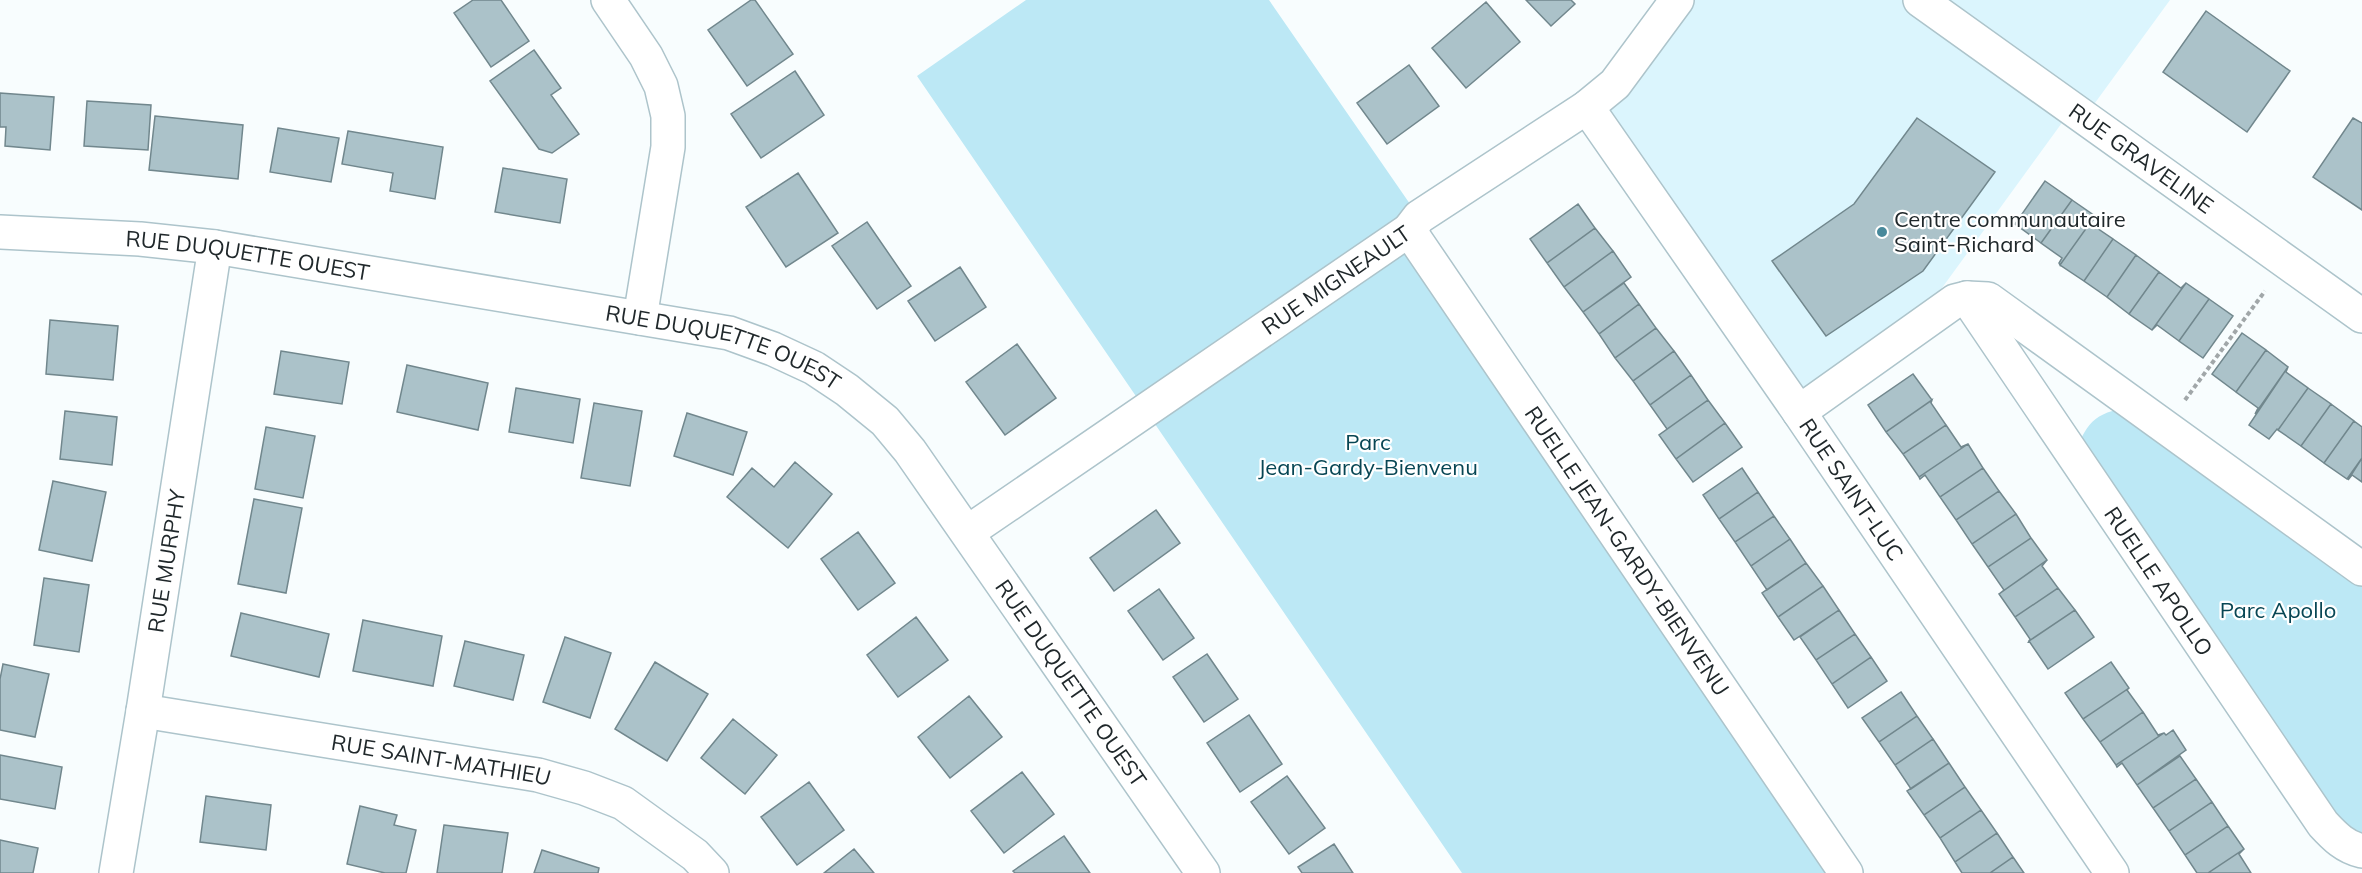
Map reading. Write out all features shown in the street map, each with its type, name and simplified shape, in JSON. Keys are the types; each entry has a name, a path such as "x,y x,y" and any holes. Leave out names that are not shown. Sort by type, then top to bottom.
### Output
{"street":[{"path":"608,0 646,56 661,86 668,116 668,147 640,318"},
{"name":"RUE MIGNEAULT","path":"969,532 1409,230 1419,217 1587,107 1615,84 1677,0"},
{"name":"RUE GRAVELINE","path":"1920,0 2362,316"},
{"name":"RUE SAINT-LUC","path":"1587,107 1799,412 2112,873"},
{"name":"RUELLE JEAN-GARDY-BIENVENU","path":"1409,230 1846,873"},
{"name":"RUE DUQUETTE OUEST","path":"0,232 140,238 215,247 640,318 729,333 773,349 814,368 847,390 885,421 910,451 969,532 1203,873"},
{"name":"RUE MURPHY","path":"116,873 215,247"},
{"path":"1799,412 1954,301 1967,298 1989,299 2362,569"},
{"name":"RUELLE APOLLO","path":"1967,298 2323,824 2337,840 2362,851"},
{"name":"RUE SAINT-MATHIEU","path":"143,711 538,775 584,788 624,803 695,855 712,873"}],"path":[{"path":"2165,427 2265,291"}],"shaded area":[{"path":"1677,0 2170,0 2084,118 2072,109 1910,332 1799,412 1587,107"}],"green space":[{"name":"Parc Jean-Gardy-Bienvenu","path":"1026,0 1269,0 1419,217 1846,873 1462,873 917,76"},
{"name":"Parc Apollo","path":"2137,406 2362,569 2362,851 2074,456 2084,433 2096,419 2112,411"}],"building":[{"path":"473,0 501,0 529,41 491,67 454,13"},
{"path":"751,0 755,0 793,54 747,86 708,30"},
{"path":"1526,0 1571,0 1575,4 1551,26"},
{"path":"1486,2 1520,42 1466,88 1432,48"},
{"path":"2206,11 2290,71 2247,132 2163,72"},
{"path":"534,50 561,88 551,95 579,134 552,153 539,149 490,81"},
{"path":"1409,65 1439,106 1387,144 1357,103"},
{"path":"795,71 824,115 761,158 731,114"},
{"path":"0,93 54,97 50,150 5,146 6,127 0,127"},
{"path":"87,101 151,105 148,150 84,146"},
{"path":"155,116 243,125 238,179 149,170"},
{"name":"Centre communautaire Saint-Richard","path":"1917,118 1995,172 1923,271 1826,336 1772,261 1854,204"},
{"path":"2353,118 2362,123 2362,210 2313,177"},
{"path":"278,128 339,138 331,182 270,172"},
{"path":"348,131 443,147 435,199 390,191 393,173 342,164"},
{"path":"503,168 567,179 560,223 495,212"},
{"path":"798,173 838,233 786,267 746,207"},
{"path":"2045,181 2072,200 2041,243 2015,224"},
{"path":"2072,200 2095,216 2060,265 2062,258 2041,243"},
{"path":"1578,204 1595,228 1547,263 1530,239"},
{"path":"2095,216 2091,224 2113,239 2084,281 2060,265"},
{"path":"867,222 911,286 877,309 832,246"},
{"path":"1595,228 1613,251 1564,287 1547,263"},
{"path":"2113,239 2136,255 2107,297 2084,281"},
{"path":"1613,251 1631,277 1583,312 1564,287"},
{"path":"2136,255 2159,272 2129,314 2107,297"},
{"path":"960,267 986,307 935,341 908,301"},
{"path":"2159,272 2181,288 2186,283 2152,330 2129,314"},
{"path":"1624,283 1639,304 1599,334 1583,312"},
{"path":"2186,283 2209,299 2179,341 2157,325 2152,330"},
{"path":"2209,299 2233,316 2203,358 2179,341"},
{"path":"1639,304 1656,328 1615,358 1599,334"},
{"path":"50,320 118,326 113,380 46,374"},
{"path":"1656,328 1674,351 1633,381 1615,358"},
{"path":"2242,333 2266,350 2236,392 2212,374"},
{"path":"1017,344 1056,398 1005,435 966,382"},
{"path":"2266,350 2288,367 2255,414 2258,408 2236,392"},
{"path":"281,351 349,362 342,404 274,394"},
{"path":"1674,351 1691,375 1650,405 1633,381"},
{"path":"407,365 488,383 478,430 397,412"},
{"path":"2288,367 2286,372 2308,388 2269,439 2249,425"},
{"path":"1913,374 1932,400 1886,432 1868,405"},
{"path":"1691,375 1708,400 1667,429 1650,405"},
{"path":"516,388 580,399 573,443 509,432"},
{"path":"2308,388 2331,404 2301,446 2278,430"},
{"path":"1708,400 1725,423 1676,459 1659,435"},
{"path":"1932,400 1931,403 1946,425 1903,454 1886,432"},
{"path":"594,403 642,411 630,486 581,478"},
{"path":"2331,404 2354,421 2324,463 2301,446"},
{"path":"65,411 117,417 112,465 60,459"},
{"path":"687,413 747,432 733,475 674,456"},
{"path":"2354,421 2362,427 2362,458 2347,479 2324,463"},
{"path":"1725,423 1742,447 1693,482 1676,459"},
{"path":"1946,425 1961,447 1968,444 1919,477 1903,454"},
{"path":"266,427 315,436 303,498 255,489"},
{"path":"1968,444 1983,468 1940,497 1925,475 1920,479 1919,477"},
{"path":"2362,458 2362,482 2352,475 2348,480"},
{"path":"795,462 832,494 788,548 727,497 752,468 774,487"},
{"path":"1742,468 1758,492 1719,519 1703,495"},
{"path":"1983,468 1999,491 1956,520 1940,497"},
{"path":"53,481 106,492 92,561 39,550"},
{"path":"1999,491 2016,514 1972,544 1956,520"},
{"path":"1758,492 1774,516 1735,542 1719,519"},
{"path":"254,499 302,508 286,593 238,584"},
{"path":"1156,510 1180,543 1114,591 1090,558"},
{"path":"2016,514 2031,538 1988,567 1972,544"},
{"path":"1774,516 1790,539 1751,566 1735,542"},
{"path":"858,532 895,583 858,610 821,559"},
{"path":"2031,538 2047,560 1999,594 2004,590 1988,567"},
{"path":"1790,539 1806,563 1767,590 1751,566"},
{"path":"2047,560 2042,566 2058,588 2015,617 1999,594"},
{"path":"1806,563 1823,586 1778,617 1762,593"},
{"path":"44,578 89,585 79,652 34,645"},
{"path":"1823,586 1839,610 1794,640 1778,617"},
{"path":"2058,588 2075,610 2029,641 2030,639 2015,617"},
{"path":"1159,589 1194,638 1163,660 1128,611"},
{"path":"1839,610 1855,634 1816,660 1800,637"},
{"path":"2075,610 2094,637 2048,669 2029,641"},
{"path":"241,613 329,634 319,677 231,656"},
{"path":"916,617 948,660 898,697 867,655"},
{"path":"363,620 442,636 433,686 353,671"},
{"path":"1855,634 1871,657 1832,684 1816,660"},
{"path":"565,637 611,653 590,718 543,702"},
{"path":"465,641 524,655 513,700 454,686"},
{"path":"1207,654 1238,699 1204,722 1173,677"},
{"path":"1871,657 1887,681 1848,708 1832,684"},
{"path":"655,662 708,694 667,761 615,729"},
{"path":"2111,662 2129,688 2083,719 2065,693"},
{"path":"3,664 49,674 35,737 0,730 0,679"},
{"path":"2129,688 2127,690 2143,712 2100,742 2083,719"},
{"path":"1901,692 1917,716 1879,742 1862,718"},
{"path":"969,696 1002,737 950,778 918,737"},
{"path":"2143,712 2158,735 2164,733 2116,765 2100,742"},
{"path":"1249,715 1282,764 1240,792 1207,743"},
{"path":"1917,716 1933,739 1895,765 1879,742"},
{"path":"733,719 777,755 745,794 701,758"},
{"path":"2173,730 2186,750 2137,785 2122,763 2117,767 2116,765 2164,733 2166,735"},
{"path":"1933,739 1949,763 1911,789 1895,765"},
{"path":"0,755 62,767 55,809 0,799"},
{"path":"2180,756 2196,779 2153,808 2137,785"},
{"path":"1949,763 1965,787 1924,815 1907,791"},
{"path":"1022,772 1054,814 1004,853 971,811"},
{"path":"1287,776 1325,828 1289,854 1251,802"},
{"path":"2196,779 2212,802 2169,831 2153,808"},
{"path":"809,782 844,830 797,865 761,817"},
{"path":"1965,787 1981,810 1940,838 1924,815"},
{"path":"206,796 271,805 266,850 200,842"},
{"path":"2212,802 2228,826 2185,855 2169,831"},
{"path":"360,806 397,815 394,825 416,830 406,873 385,873 347,864"},
{"path":"1981,810 1997,833 1955,862 1940,838"},
{"path":"444,825 508,833 502,873 437,873"},
{"path":"2228,826 2244,849 2208,873 2197,873 2185,855"},
{"path":"1997,833 2013,857 1990,873 1962,873 1955,862"},
{"path":"1064,836 1090,873 1015,873 1013,871"},
{"path":"0,840 38,848 33,873 0,873"},
{"path":"1334,844 1353,873 1302,873 1298,867"},
{"path":"854,849 874,873 824,873"},
{"path":"2244,849 2239,854 2251,873 2208,873"},
{"path":"542,850 599,868 598,873 534,873"},
{"path":"2013,857 2024,873 1990,873"}],"place":[{"name":"Centre communautaire Saint-Richard","path":"1882,232"}]}
